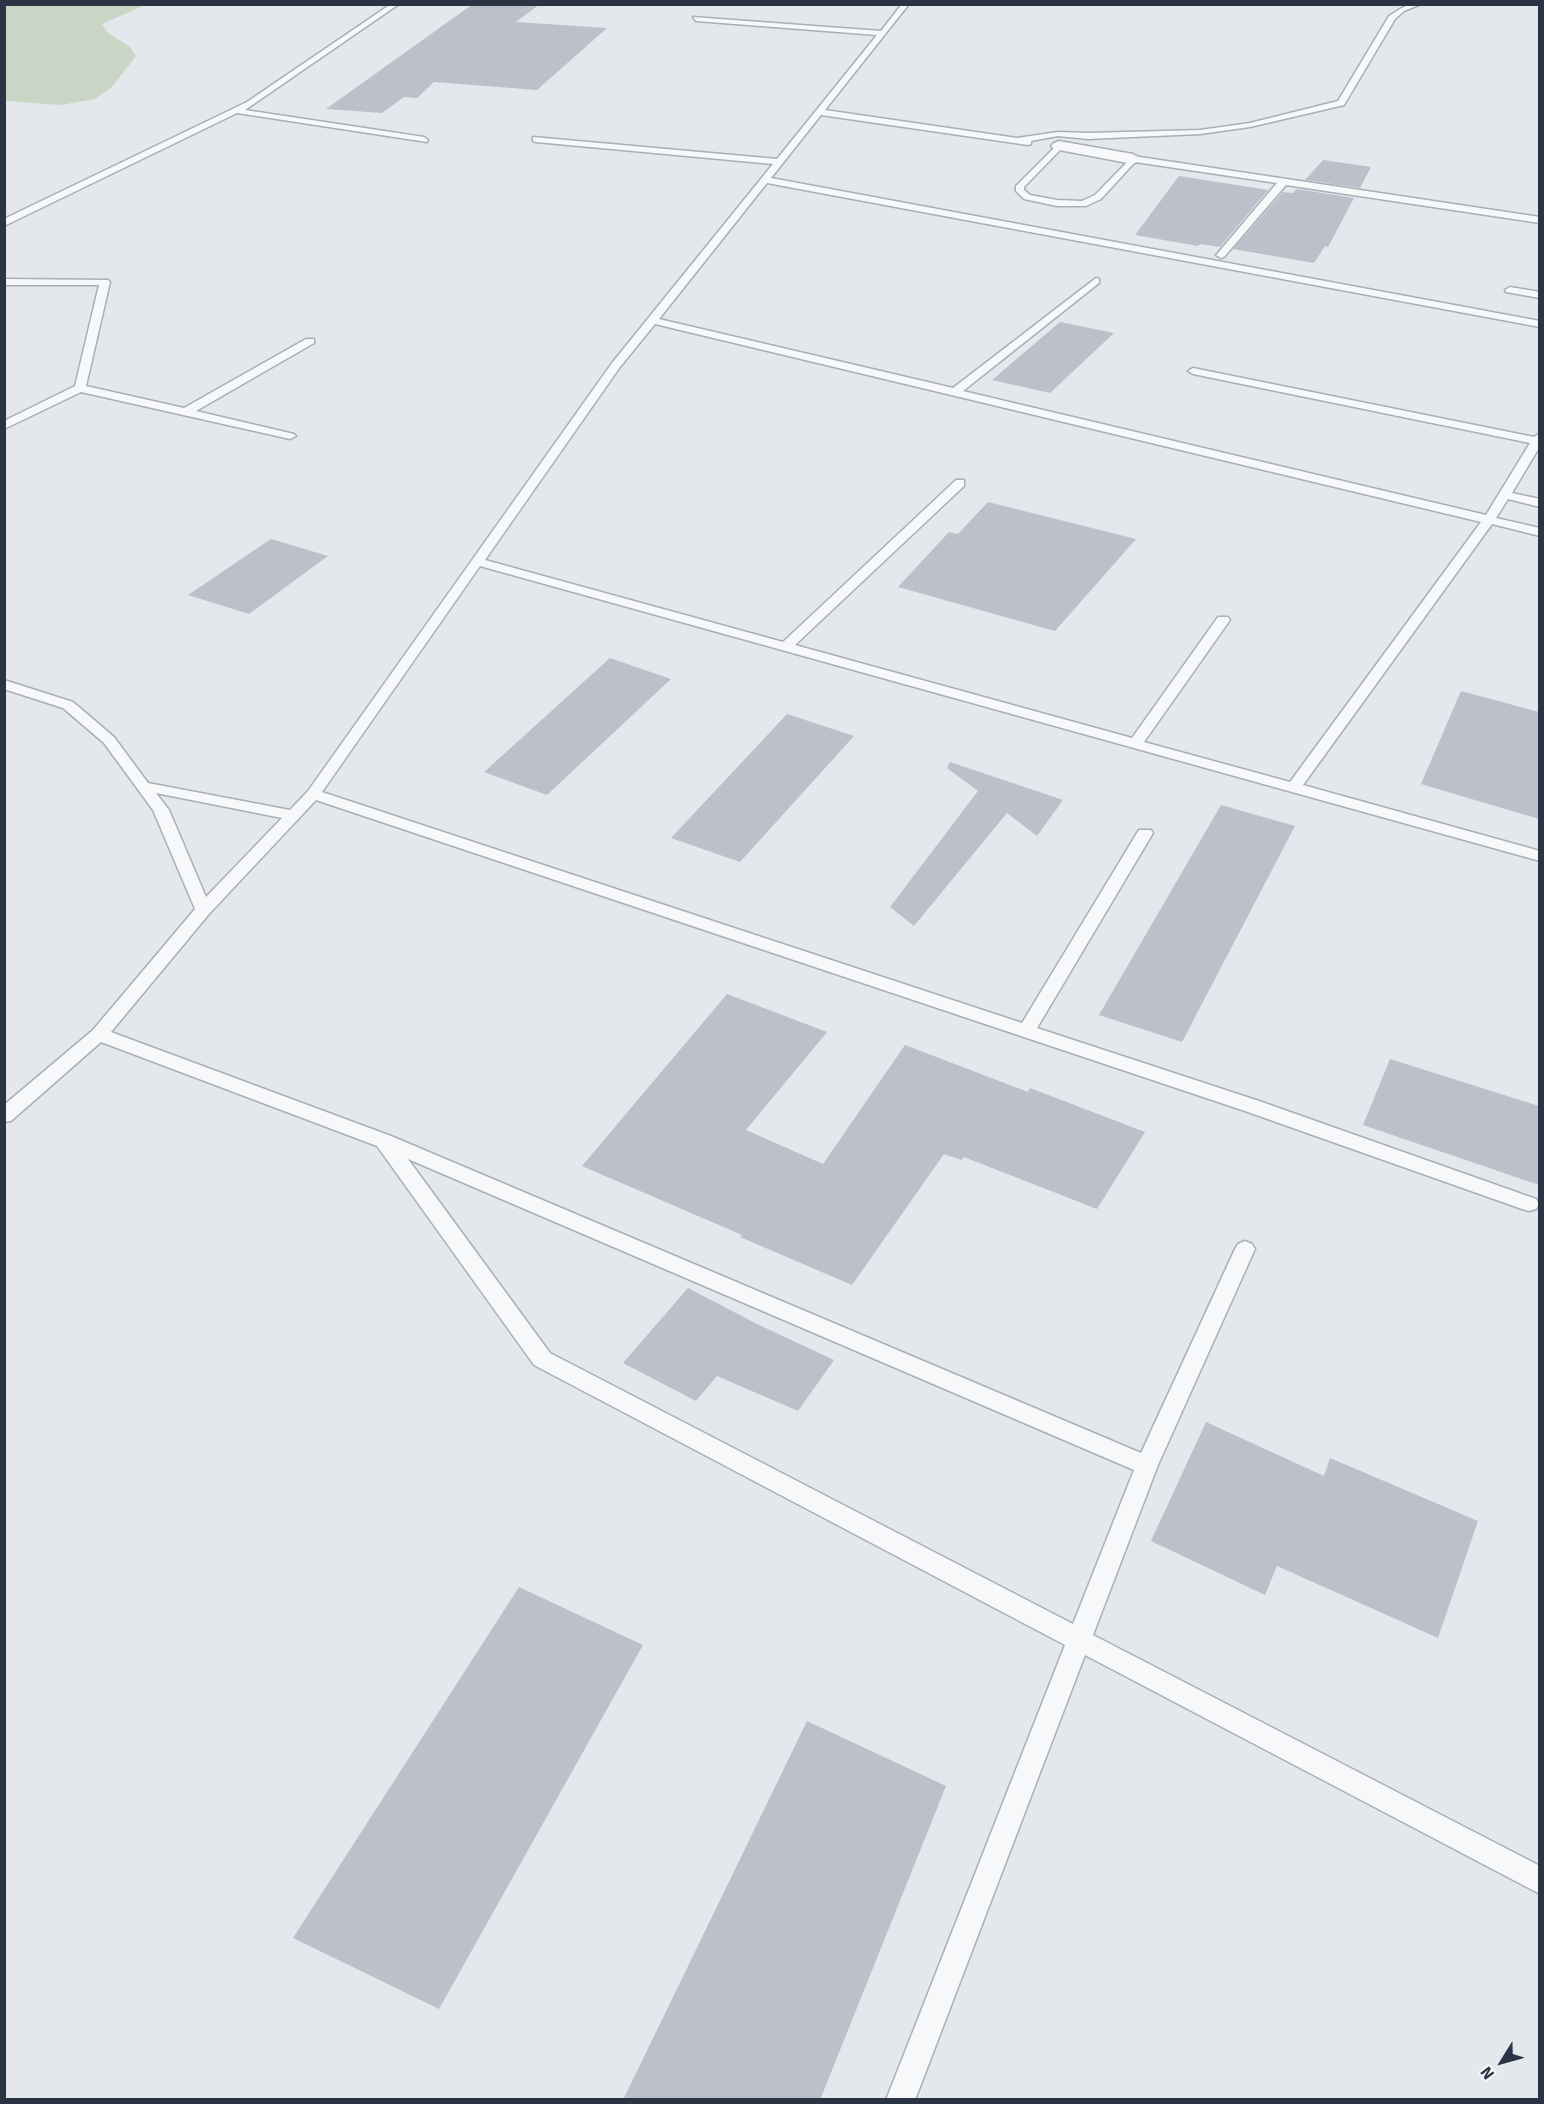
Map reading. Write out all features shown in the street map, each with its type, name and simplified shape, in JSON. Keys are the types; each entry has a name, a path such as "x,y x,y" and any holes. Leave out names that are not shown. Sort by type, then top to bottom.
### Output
{"street":[{"path":"1059,146 1133,159"}],"lane":[{"path":"4,223 237,111 265,95 396,4"},
{"path":"4,1116 99,1034 203,910 313,795 616,365 906,4"},
{"path":"1018,140 1058,134 1088,136 1200,132 1250,125 1341,103 1392,18 1402,10 1418,4"},
{"path":"696,19 883,33"},
{"path":"237,111 424,140"},
{"path":"820,112 1059,146"},
{"path":"536,139 779,162"},
{"path":"1059,146 1020,186 1020,191 1027,197 1057,203 1083,204 1098,197 1133,159 1539,220"},
{"path":"765,180 1539,324"},
{"path":"1221,255 1284,181"},
{"path":"955,392 1095,280"},
{"path":"4,282 105,282 80,388"},
{"path":"1510,290 1539,295"},
{"path":"652,320 1539,532"},
{"path":"186,412 310,341"},
{"path":"1193,371 1538,439 1489,520 1293,788"},
{"path":"4,426 80,388 290,436"},
{"path":"785,647 960,483"},
{"path":"1505,495 1539,503"},
{"path":"476,561 1539,856"},
{"path":"1135,744 1223,620"},
{"path":"4,684 68,705 109,740 161,810 203,910"},
{"path":"142,786 293,815"},
{"path":"313,795 1252,1106 1529,1204"},
{"path":"1026,1032 1145,832"},
{"path":"99,1034 384,1141 1147,1465"},
{"path":"384,1141 542,1359 1539,1881"},
{"path":"900,2100 1147,1465 1245,1249"}],"green space":[{"path":"4,5 145,5 102,24 107,32 130,47 136,56 111,88 95,99 61,105 5,101"}],"building":[{"path":"473,4 540,4 516,22 607,28 537,90 434,82 417,98 404,97 382,113 326,109"},
{"path":"1323,160 1371,167 1360,188 1305,180"},
{"path":"1179,176 1268,190 1220,247 1200,244 1198,246 1135,235"},
{"path":"1297,189 1354,198 1328,247 1325,246 1314,263 1233,249 1283,192 1293,193"},
{"path":"1060,322 1114,333 1050,393 992,380"},
{"path":"988,502 1136,539 1055,631 898,587 949,532 958,534"},
{"path":"271,539 328,556 249,614 188,595"},
{"path":"610,658 671,679 547,795 484,772"},
{"path":"1461,691 1539,712 1539,819 1421,784"},
{"path":"787,714 854,736 740,862 671,838"},
{"path":"950,762 1063,800 1037,836 1007,813 914,926 890,907 978,791 947,768"},
{"path":"1221,805 1295,826 1182,1042 1099,1015"},
{"path":"727,994 827,1032 746,1130 823,1164 905,1045 1028,1092 1030,1088 1145,1132 1097,1209 964,1157 961,1160 944,1154 852,1285 582,1166"},
{"path":"1390,1059 1539,1106 1539,1185 1363,1125"},
{"path":"688,1288 834,1360 798,1411 717,1376 696,1401 623,1363"},
{"path":"1206,1422 1324,1476 1330,1458 1478,1521 1438,1638 1277,1566 1265,1595 1151,1541"},
{"path":"519,1587 643,1645 439,2009 293,1938"},
{"path":"807,1721 946,1786 820,2100 623,2100"}]}
